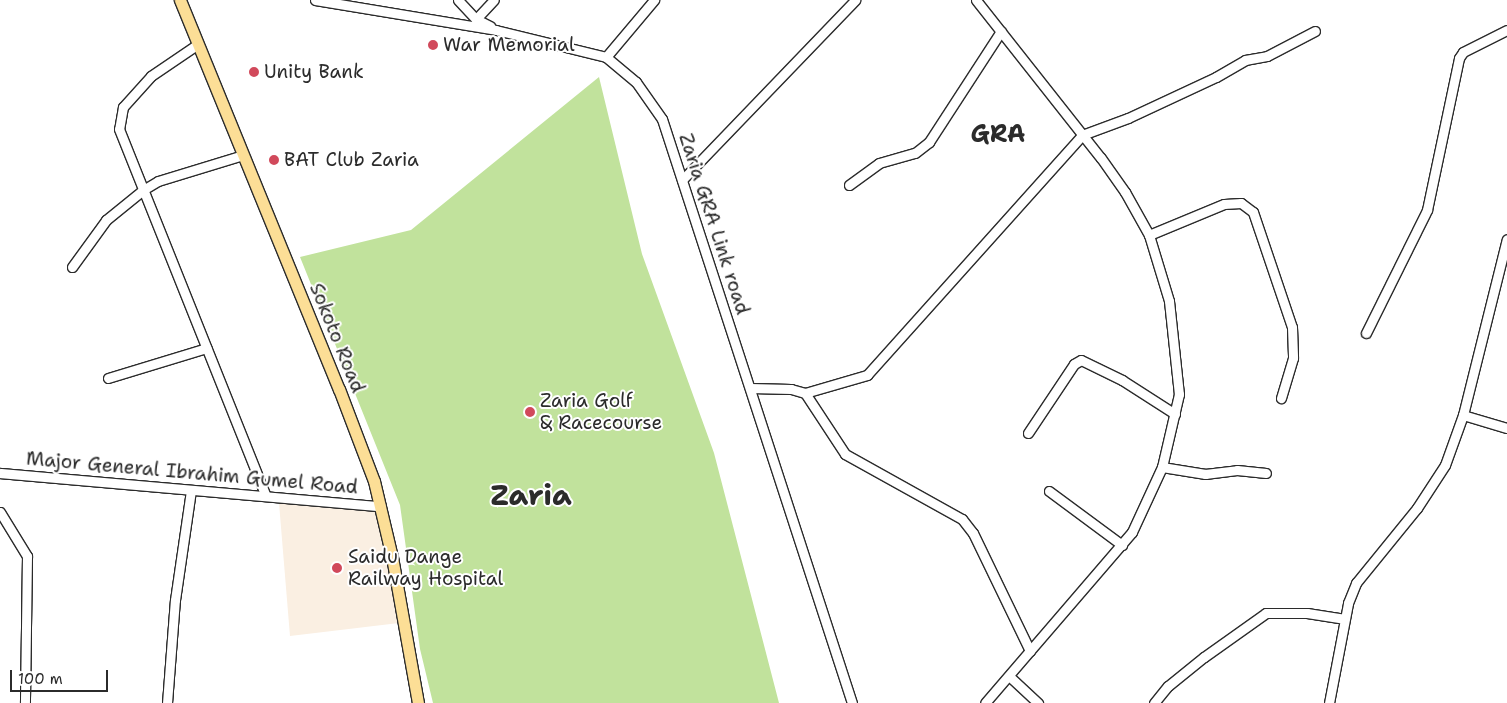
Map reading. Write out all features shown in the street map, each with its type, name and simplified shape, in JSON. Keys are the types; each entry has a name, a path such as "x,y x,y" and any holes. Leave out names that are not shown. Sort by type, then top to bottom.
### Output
{"main road":[{"name":"Sokoto Road","path":"180,0 339,389 381,506 418,703"},
{"name":"Sokoto Road","path":"188,0 346,386 381,479 399,555 425,703"}],"street":[{"name":"Zaria GRA Link road","path":"315,0 496,30 606,57 636,82 662,120 852,703"},
{"path":"458,0 476,19 496,30"},
{"path":"476,19 494,0"},
{"path":"606,57 654,0"},
{"path":"682,180 855,0"},
{"path":"976,0 1082,134 1125,192 1148,235 1169,301 1176,347 1179,394 1162,467 1141,516 1122,545 985,703"},
{"path":"1366,333 1427,210 1459,58 1463,52 1507,30"},
{"path":"849,185 879,163 915,153 929,142 1001,31"},
{"path":"750,388 791,389 805,393 867,375 879,365 1082,134 1128,118 1216,77 1245,60 1267,56 1315,31"},
{"path":"198,44 151,76 120,113 119,129 266,496"},
{"path":"72,267 106,220 143,190 158,181 243,155"},
{"path":"1148,235 1215,206 1234,203 1247,206 1253,212 1292,327 1293,358 1281,398"},
{"path":"1329,703 1344,619 1356,583 1417,508 1445,465 1463,415 1507,239"},
{"path":"108,378 206,348"},
{"path":"1028,433 1074,364 1081,360 1122,380 1175,414"},
{"path":"805,393 845,454 962,519 973,533 1030,652"},
{"path":"1463,415 1507,428"},
{"path":"1162,467 1205,474 1237,470 1266,473"},
{"name":"Major General Ibrahim Gumel Road","path":"0,473 381,506"},
{"path":"168,703 176,600 191,490"},
{"path":"1049,491 1122,545"},
{"path":"0,512 27,556 28,604 25,703"},
{"path":"1154,703 1168,686 1204,657 1266,613 1307,613 1344,619"},
{"path":"1009,676 1038,703"}],"shaded area":[{"name":"Saidu Dange Railway Hospital","path":"279,503 373,509 381,513 399,623 290,636"}],"green space":[{"name":"Zaria Golf & Racecourse","path":"599,77 642,254 714,453 779,703 433,703 420,649 400,505 300,257 411,230"}],"place":[{"name":"War Memorial","path":"433,45"},
{"name":"Unity Bank","path":"254,72"},
{"name":"BAT Club Zaria","path":"274,160"},
{"name":"Zaria Golf & Racecourse","path":"530,412"},
{"name":"Saidu Dange Railway Hospital","path":"337,568"}],"district":[{"name":"GRA","path":"998,135"},
{"name":"Zaria","path":"531,495"}]}
